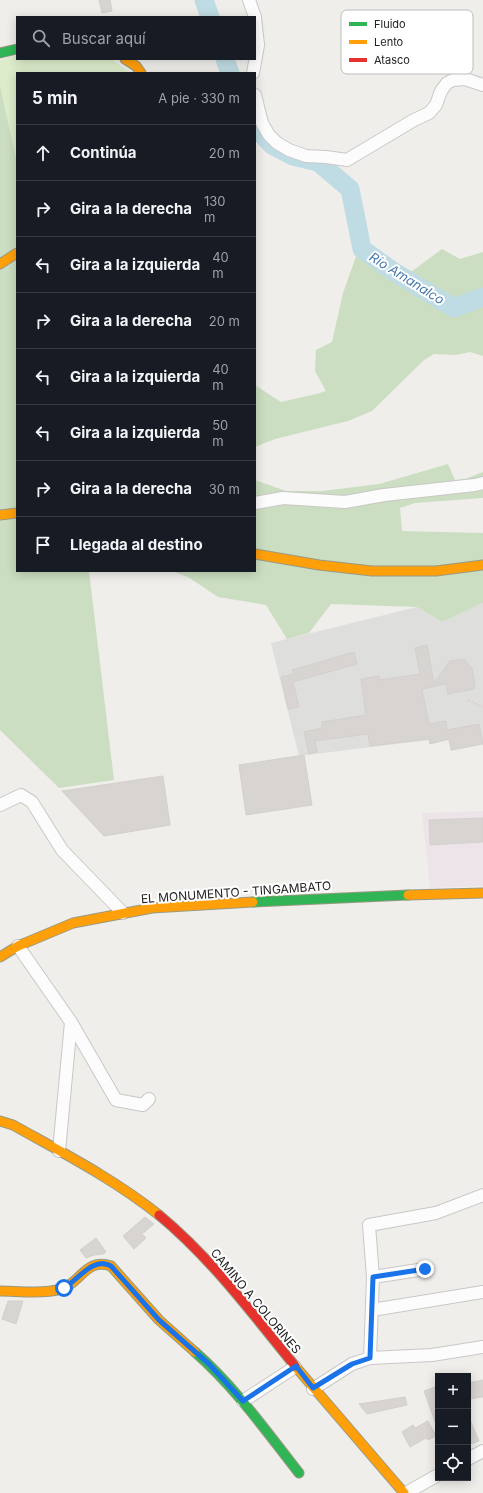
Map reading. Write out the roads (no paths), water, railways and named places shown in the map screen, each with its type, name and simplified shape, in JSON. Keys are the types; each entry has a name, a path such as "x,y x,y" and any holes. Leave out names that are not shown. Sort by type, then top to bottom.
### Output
{"street":[{"path":"250,0 254,16"},
{"path":"256,27 258,45 256,56"},
{"path":"0,53 16,49"},
{"path":"127,60 136,66 140,72"},
{"path":"253,72 255,60"},
{"path":"256,99 262,123 269,135 277,143 289,150 306,156 347,160 414,120 425,117 436,105 440,90 448,83 459,78 483,85"},
{"path":"0,264 16,254"},
{"path":"256,503 282,498 346,502 384,495 483,483"},
{"path":"0,515 16,513"},
{"path":"256,554 318,565 372,571 436,572 483,565"},
{"path":"0,805 21,795 32,802 62,850 123,914"},
{"name":"EL MONUMENTO - TINGAMBATO","path":"0,957 18,946 73,923 152,908 286,900 483,893"},
{"path":"18,946 71,1022 116,1100 143,1105 149,1099"},
{"path":"59,1151 71,1022"},
{"name":"CAMINO A COLORINES","path":"0,1121 13,1125 84,1164 131,1194 183,1236 224,1277 313,1388 405,1493"},
{"path":"370,1358 373,1277 368,1225 436,1213 483,1195"},
{"path":"0,1291 58,1290 69,1285 95,1264 107,1264 111,1266 159,1320 209,1364 243,1401 299,1473"},
{"path":"373,1277 425,1269"},
{"path":"372,1310 483,1292"},
{"path":"313,1388 352,1364 370,1358 432,1355 483,1347"},
{"path":"243,1401 296,1366"},
{"path":"471,1457 483,1451"},
{"path":"405,1493 435,1477"}],"waterway":[{"name":"Río Amanalco","path":"204,0 210,16"},
{"name":"Río Amanalco","path":"225,60 230,72"},
{"name":"Río Amanalco","path":"256,128 272,145 293,156 318,162 350,189 362,249 394,272 454,308 483,297"}]}
